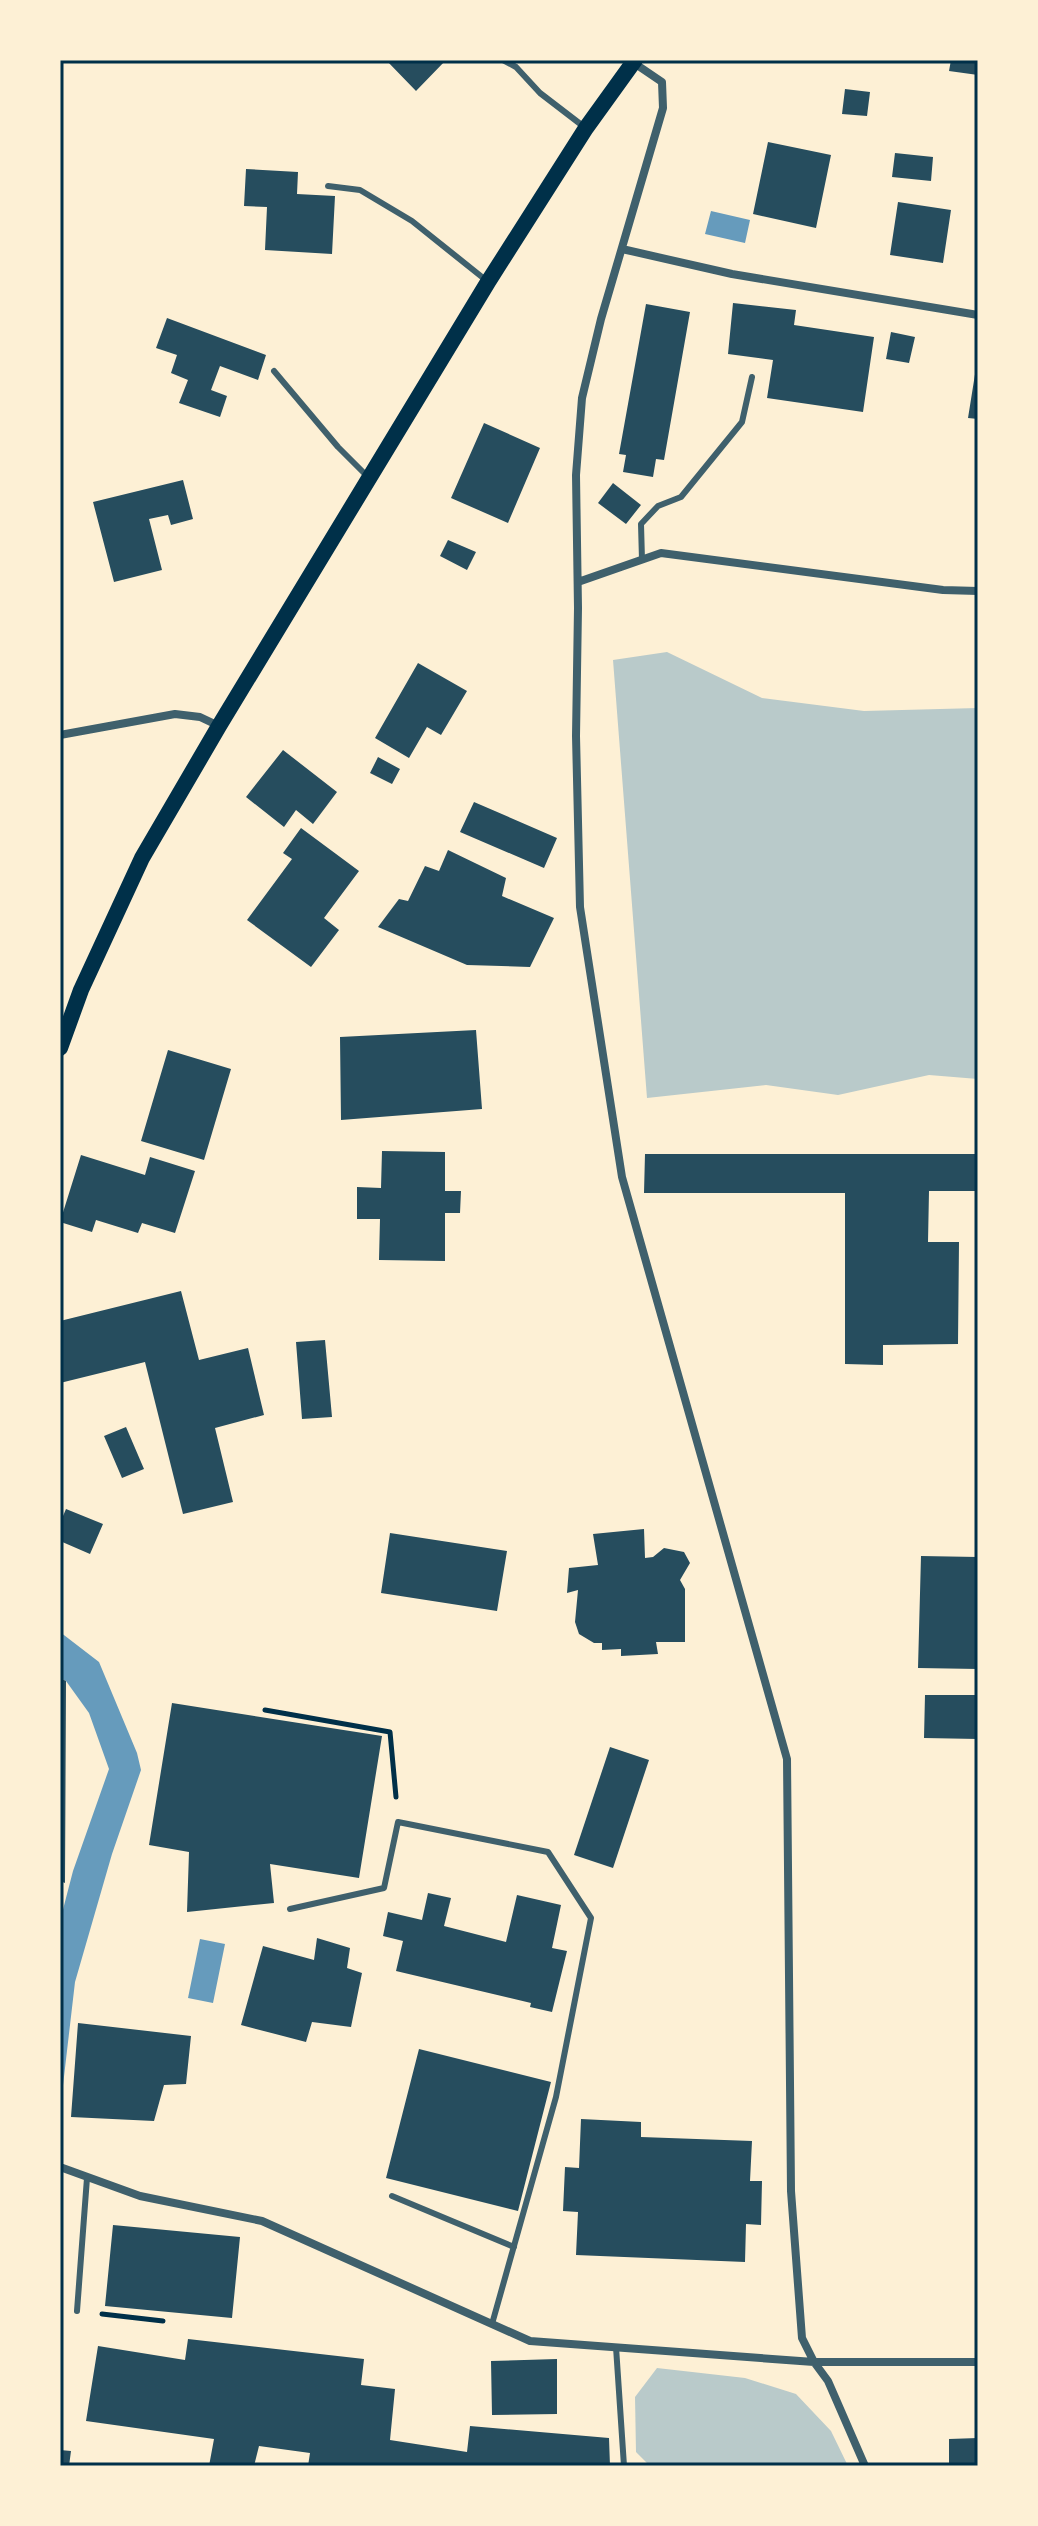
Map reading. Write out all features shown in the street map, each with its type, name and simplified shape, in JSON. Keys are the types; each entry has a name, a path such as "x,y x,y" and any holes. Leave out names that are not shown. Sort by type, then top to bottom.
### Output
{"main road":[{"path":"60,1048 81,990 142,858 488,282 586,128 634,61"}],"street":[{"path":"634,61 662,82 663,108 582,398 576,475 576,736 580,907 622,1177 787,1759 791,2191 802,2338 828,2381 865,2466"},
{"path":"622,249 732,274 978,315"},
{"path":"578,582 661,553 943,590 978,591"},
{"path":"60,735 175,714 200,717 219,726"},
{"path":"62,2168 140,2196 262,2221 530,2341 814,2362 978,2362"}],"lane":[{"path":"503,60 516,67 540,93 586,128"},
{"path":"328,186 360,190 412,221 488,282"},
{"path":"274,371 338,447 369,478"},
{"path":"642,560 641,524 658,506 681,497 742,422 752,377"},
{"path":"290,1909 384,1888 398,1822 548,1852 591,1918 556,2097 492,2324"},
{"path":"77,2311 87,2178"},
{"path":"392,2196 514,2247"},
{"path":"616,2347 624,2466"}],"path":[{"path":"265,1710 390,1732 398,1822"},
{"path":"77,2311 163,2321"}],"shaded area":[{"path":"667,652 762,698 864,711 978,708 978,1079 929,1075 838,1095 766,1085 647,1098 613,660"},
{"path":"657,2368 745,2378 796,2394 831,2431 848,2466 650,2466 636,2452 635,2397"}],"water":[{"path":"711,211 750,220 745,243 705,234"},
{"path":"60,1632 99,1662 137,1753 141,1770 112,1854 75,1982 60,2111 60,1921 73,1871 109,1769 89,1713 66,1681 60,1678"},
{"path":"200,1939 225,1944 213,2003 188,1998"}],"building":[{"path":"386,60 446,60 416,91"},
{"path":"951,60 978,60 978,75 949,71"},
{"path":"845,89 870,92 867,116 842,114"},
{"path":"768,142 831,155 816,228 753,214"},
{"path":"895,153 933,157 931,181 892,177"},
{"path":"246,169 298,172 297,194 335,196 332,254 265,250 267,207 244,206"},
{"path":"898,202 951,210 943,263 890,255"},
{"path":"733,303 796,310 794,325 874,337 863,412 767,398 773,360 728,354"},
{"path":"646,304 690,312 664,460 656,459 653,477 623,472 626,455 619,454"},
{"path":"167,318 266,355 258,380 220,366 211,390 227,396 220,417 179,403 188,380 171,373 177,355 156,348"},
{"path":"891,332 915,337 909,363 886,359"},
{"path":"978,368 978,419 968,418"},
{"path":"484,423 540,448 508,523 451,498"},
{"path":"183,480 193,519 171,525 168,515 149,519 162,570 114,582 93,502"},
{"path":"613,483 641,505 626,524 598,503"},
{"path":"448,540 476,552 467,570 440,556"},
{"path":"418,663 467,691 441,735 427,727 409,758 375,738"},
{"path":"283,750 337,792 313,824 296,810 284,827 246,797"},
{"path":"378,757 400,769 392,784 370,773"},
{"path":"474,802 557,838 544,868 460,832"},
{"path":"301,828 359,871 324,918 339,930 311,967 247,920 292,859 283,853"},
{"path":"448,850 506,878 502,896 554,918 530,967 467,965 378,927 399,899 408,901 425,866 439,871"},
{"path":"476,1030 482,1109 341,1120 340,1037"},
{"path":"168,1050 231,1069 204,1160 141,1141"},
{"path":"382,1151 445,1152 445,1191 461,1191 460,1213 445,1213 445,1261 379,1260 380,1219 357,1219 357,1187 381,1188"},
{"path":"645,1154 978,1154 978,1191 929,1191 928,1242 959,1242 958,1344 883,1345 883,1365 845,1364 845,1193 644,1193"},
{"path":"81,1155 145,1175 150,1157 195,1171 175,1233 142,1223 138,1233 96,1220 92,1232 60,1222"},
{"path":"181,1291 199,1360 248,1348 264,1415 215,1428 233,1502 183,1514 145,1362 60,1383 60,1321"},
{"path":"325,1340 332,1417 302,1419 296,1342"},
{"path":"126,1427 144,1469 122,1478 104,1436"},
{"path":"66,1509 103,1524 90,1554 60,1541 60,1523"},
{"path":"644,1529 645,1558 653,1557 664,1548 684,1552 690,1563 680,1580 685,1589 685,1642 656,1642 658,1654 621,1656 621,1649 602,1650 602,1643 594,1643 579,1634 575,1622 578,1590 567,1593 569,1568 598,1565 593,1534"},
{"path":"390,1533 507,1551 497,1611 381,1593"},
{"path":"921,1556 978,1557 978,1669 918,1668"},
{"path":"60,1678 66,1681 65,1883 60,1881"},
{"path":"925,1695 978,1695 978,1739 924,1738"},
{"path":"172,1703 382,1736 359,1878 270,1864 274,1903 187,1912 189,1852 149,1845"},
{"path":"610,1747 649,1760 613,1868 574,1855"},
{"path":"428,1893 451,1898 444,1926 506,1942 517,1895 561,1905 552,1948 567,1951 552,2012 530,2007 531,2003 396,1971 403,1941 383,1936 388,1912 422,1920"},
{"path":"317,1938 350,1948 347,1968 362,1973 351,2027 312,2022 306,2042 241,2025 263,1946 314,1960"},
{"path":"78,2023 191,2036 186,2084 164,2085 154,2121 71,2117"},
{"path":"419,2049 551,2082 518,2211 386,2178"},
{"path":"581,2119 641,2122 641,2137 752,2141 750,2181 762,2181 761,2225 746,2224 745,2262 576,2255 578,2212 563,2211 565,2167 579,2168"},
{"path":"113,2225 240,2237 232,2318 105,2306"},
{"path":"188,2339 364,2359 361,2385 395,2389 390,2440 467,2452 470,2426 609,2438 610,2466 308,2466 310,2453 259,2446 254,2466 209,2466 214,2439 86,2421 98,2346 185,2360"},
{"path":"557,2359 557,2414 492,2415 491,2361"},
{"path":"978,2438 978,2466 949,2466 949,2439"},
{"path":"60,2450 71,2451 69,2466 60,2466"}]}
